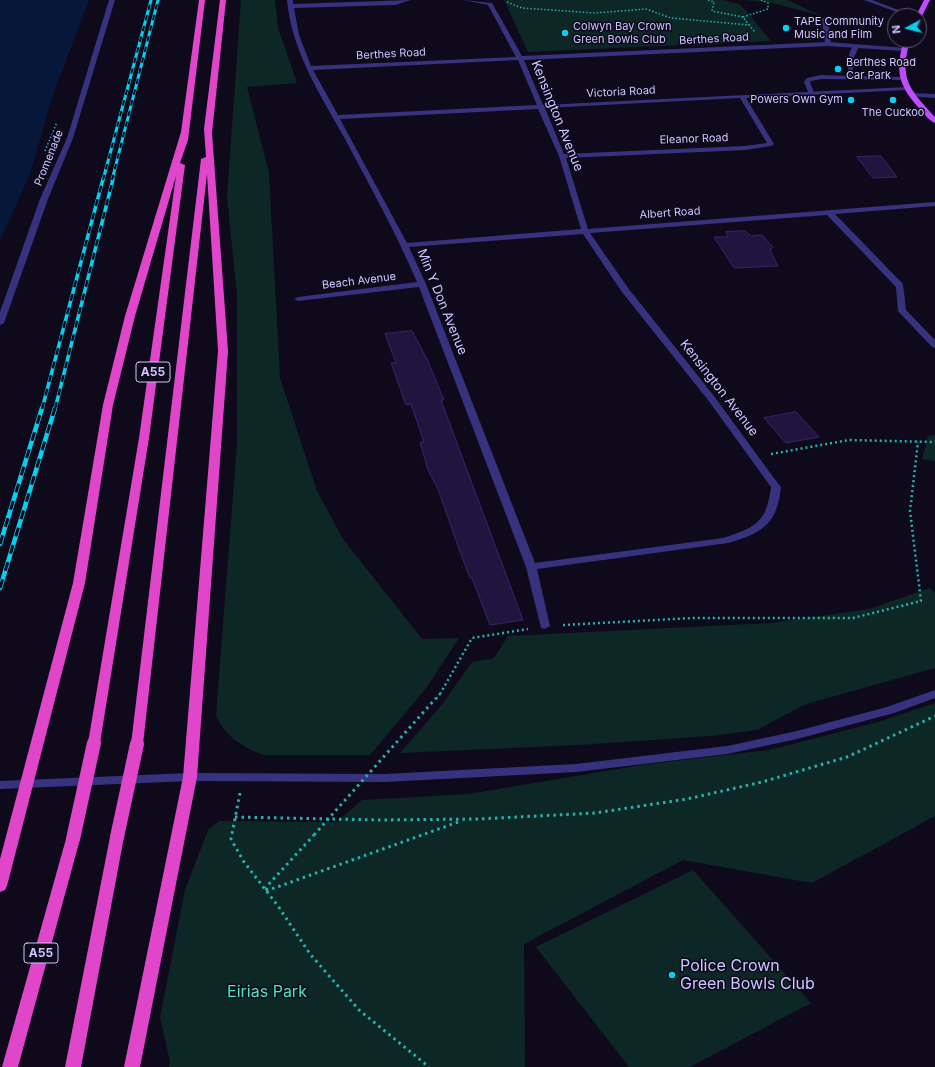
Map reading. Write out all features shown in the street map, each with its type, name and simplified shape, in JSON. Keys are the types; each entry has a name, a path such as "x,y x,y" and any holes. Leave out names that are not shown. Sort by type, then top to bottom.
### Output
{"highway":[{"name":"A55","path":"10,1067 73,839 94,744 144,438 202,0"},
{"name":"A55","path":"73,1067 117,837 137,744 223,0"},
{"path":"132,1067 190,777 223,351 208,129"},
{"path":"0,886 79,583 108,405 130,316 185,132"}],"main road":[{"path":"904,49 900,67 902,79 911,95 935,121"}],"street":[{"name":"Promenade","path":"0,323 44,199 70,138 112,0"},
{"path":"290,3 395,3 408,0"},
{"name":"Kensington Avenue","path":"466,0 490,4 520,58 539,106 562,156 585,231 625,290 755,456 776,486 775,503 766,521 749,534 724,541 531,567"},
{"path":"868,0 890,8"},
{"name":"Min Y Don Avenue","path":"290,3 295,36 310,68 406,245 422,284 531,567 545,626"},
{"path":"825,19 828,44"},
{"name":"Berthes Road","path":"310,68 828,44 904,49"},
{"path":"849,76 851,74 850,60 856,46"},
{"path":"811,93 807,82 809,79 821,77 849,76 902,79"},
{"name":"Victoria Road","path":"336,117 906,88"},
{"path":"911,95 935,96"},
{"name":"Eleanor Road","path":"562,156 745,148 771,144 742,97"},
{"name":"Albert Road","path":"406,245 935,204"},
{"path":"830,212 900,286 902,311 935,345"},
{"name":"Beach Avenue","path":"298,299 422,284"},
{"path":"0,785 190,777 385,778 576,768 661,760 727,750 797,735 890,710 935,694"}],"path":[{"path":"708,0 714,2 712,11 743,17 768,9 768,3 761,0"},
{"path":"504,2 522,8 595,13 646,9 671,18 750,25"},
{"path":"743,17 769,47"},
{"path":"44,155 58,121"},
{"path":"755,456 849,440 935,442"},
{"path":"266,891 268,885 440,694 472,638 545,626 693,618 853,618 921,601 910,511 918,442"},
{"path":"235,817 380,820 464,819 595,812 687,799 762,782 847,757 935,716"},
{"path":"243,778 231,839 244,862 310,954 359,1010 429,1067"},
{"path":"266,891 464,819"}],"green space":[{"path":"241,0 275,0 278,28 297,83 247,87 269,173 280,378 317,491 343,539 422,639 459,638 427,687 370,755 263,755 241,744 229,735 219,722 216,715 237,444 237,295 227,197"},
{"path":"504,0 724,0 741,5 771,41 528,52"},
{"path":"745,0 787,0 822,16 773,3"},
{"path":"935,435 935,461 922,459 928,436"},
{"path":"930,588 935,593 935,668 806,704 757,730 710,736 579,745 400,753 440,707 472,662 494,658 508,636 771,623 869,609"},
{"name":"Eirias Park","path":"935,703 935,816 812,883 683,860 524,944 525,1067 169,1067 170,1062 160,1017 185,890 208,830 219,821 337,822 362,800 469,794 641,765 769,750 878,722"},
{"name":"Police Crown Green Bowls Club","path":"693,870 811,1003 690,1067 629,1067 536,947"}],"water":[{"path":"0,0 89,0 53,95 30,174 0,241"}],"building":[{"path":"881,156 897,177 873,178 857,157"},
{"path":"745,231 751,236 762,235 773,247 770,250 778,266 734,268 714,237 728,237 726,232"},
{"path":"412,331 427,359 444,400 441,400 523,620 490,625 472,578 470,578 438,489 428,470 420,442 424,442 411,404 406,405 391,363 396,363 385,334"},
{"path":"796,412 819,437 786,443 764,418"}],"railway":[{"path":"103,180 151,0"},
{"path":"112,180 158,0"},
{"path":"42,409 103,179"},
{"path":"55,409 113,179"},
{"path":"0,544 42,408"},
{"path":"0,588 55,408"}],"place":[{"name":"TAPE Community Music and Film","path":"786,28"},
{"name":"Colwyn Bay Crown Green Bowls Club","path":"565,33"},
{"name":"Berthes Road Car Park","path":"838,69"},
{"name":"Powers Own Gym","path":"851,100"},
{"name":"The Cuckoo","path":"893,100"},
{"name":"Police Crown Green Bowls Club","path":"672,975"}]}
